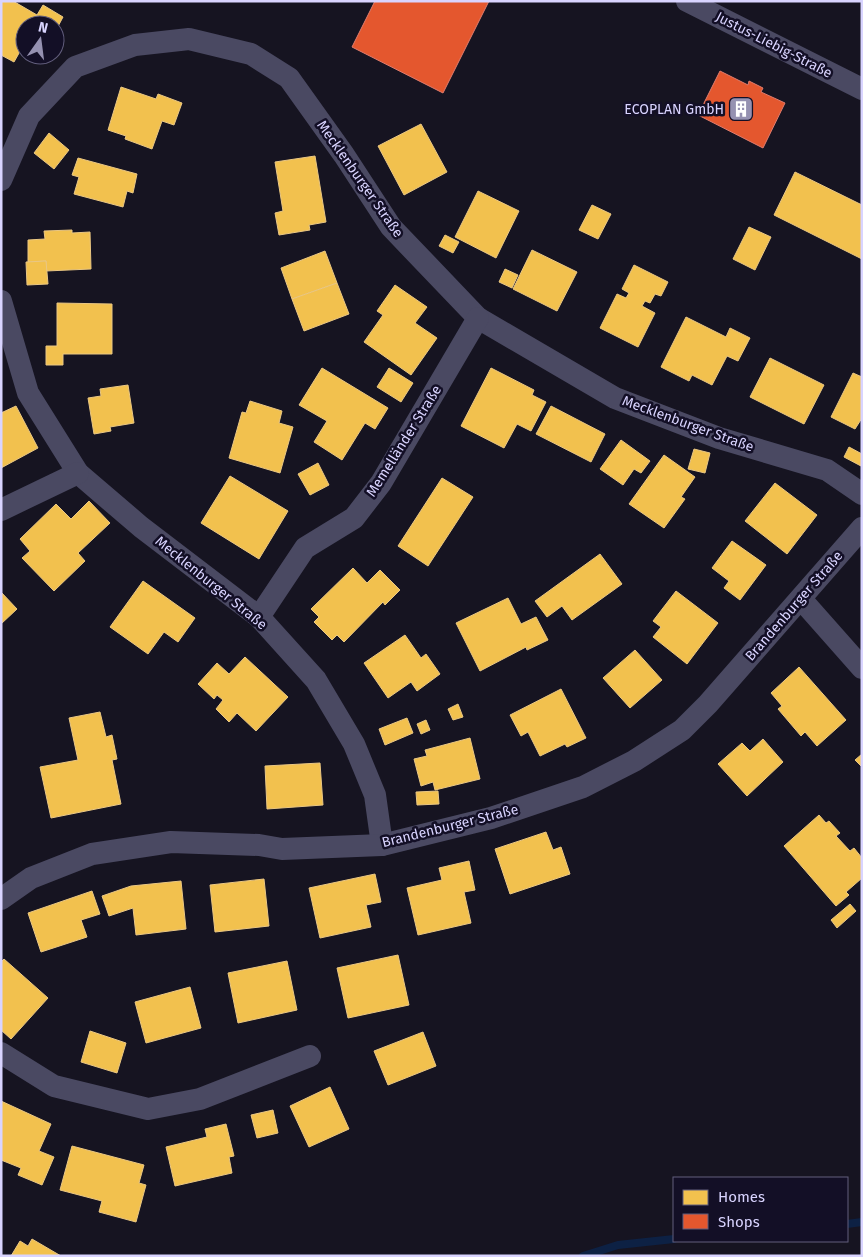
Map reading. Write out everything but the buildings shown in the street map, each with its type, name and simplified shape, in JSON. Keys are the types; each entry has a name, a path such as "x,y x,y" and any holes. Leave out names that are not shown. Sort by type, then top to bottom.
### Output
{"street":[{"name":"Justus-Liebig-Straße","path":"687,1 862,89"},
{"name":"Mecklenburger Straße","path":"1,180 29,116 74,67 135,45 189,39 251,54 289,78 344,155 391,227 478,318 615,398 719,438 827,470 862,494"},
{"name":"Mecklenburger Straße","path":"1,301 28,393 78,473 141,527 259,618 316,680 354,744 375,795 382,844"},
{"name":"Memelländer Straße","path":"259,618 304,548 354,518 382,483 478,318"},
{"path":"1,510 78,473"},
{"name":"Brandenburger Straße","path":"1,899 30,878 92,854 171,842 259,845 282,849 382,844 492,818 583,787 634,761 682,730 708,704 801,600 862,528"},
{"path":"801,600 862,668"},
{"path":"1,1053 54,1086 148,1109 200,1099 310,1056"}],"waterway":[{"path":"848,1224 862,1222"},
{"path":"583,1256 618,1245 673,1239"}],"place":[{"name":"ECOPLAN GmbH","path":"741,109"}]}
